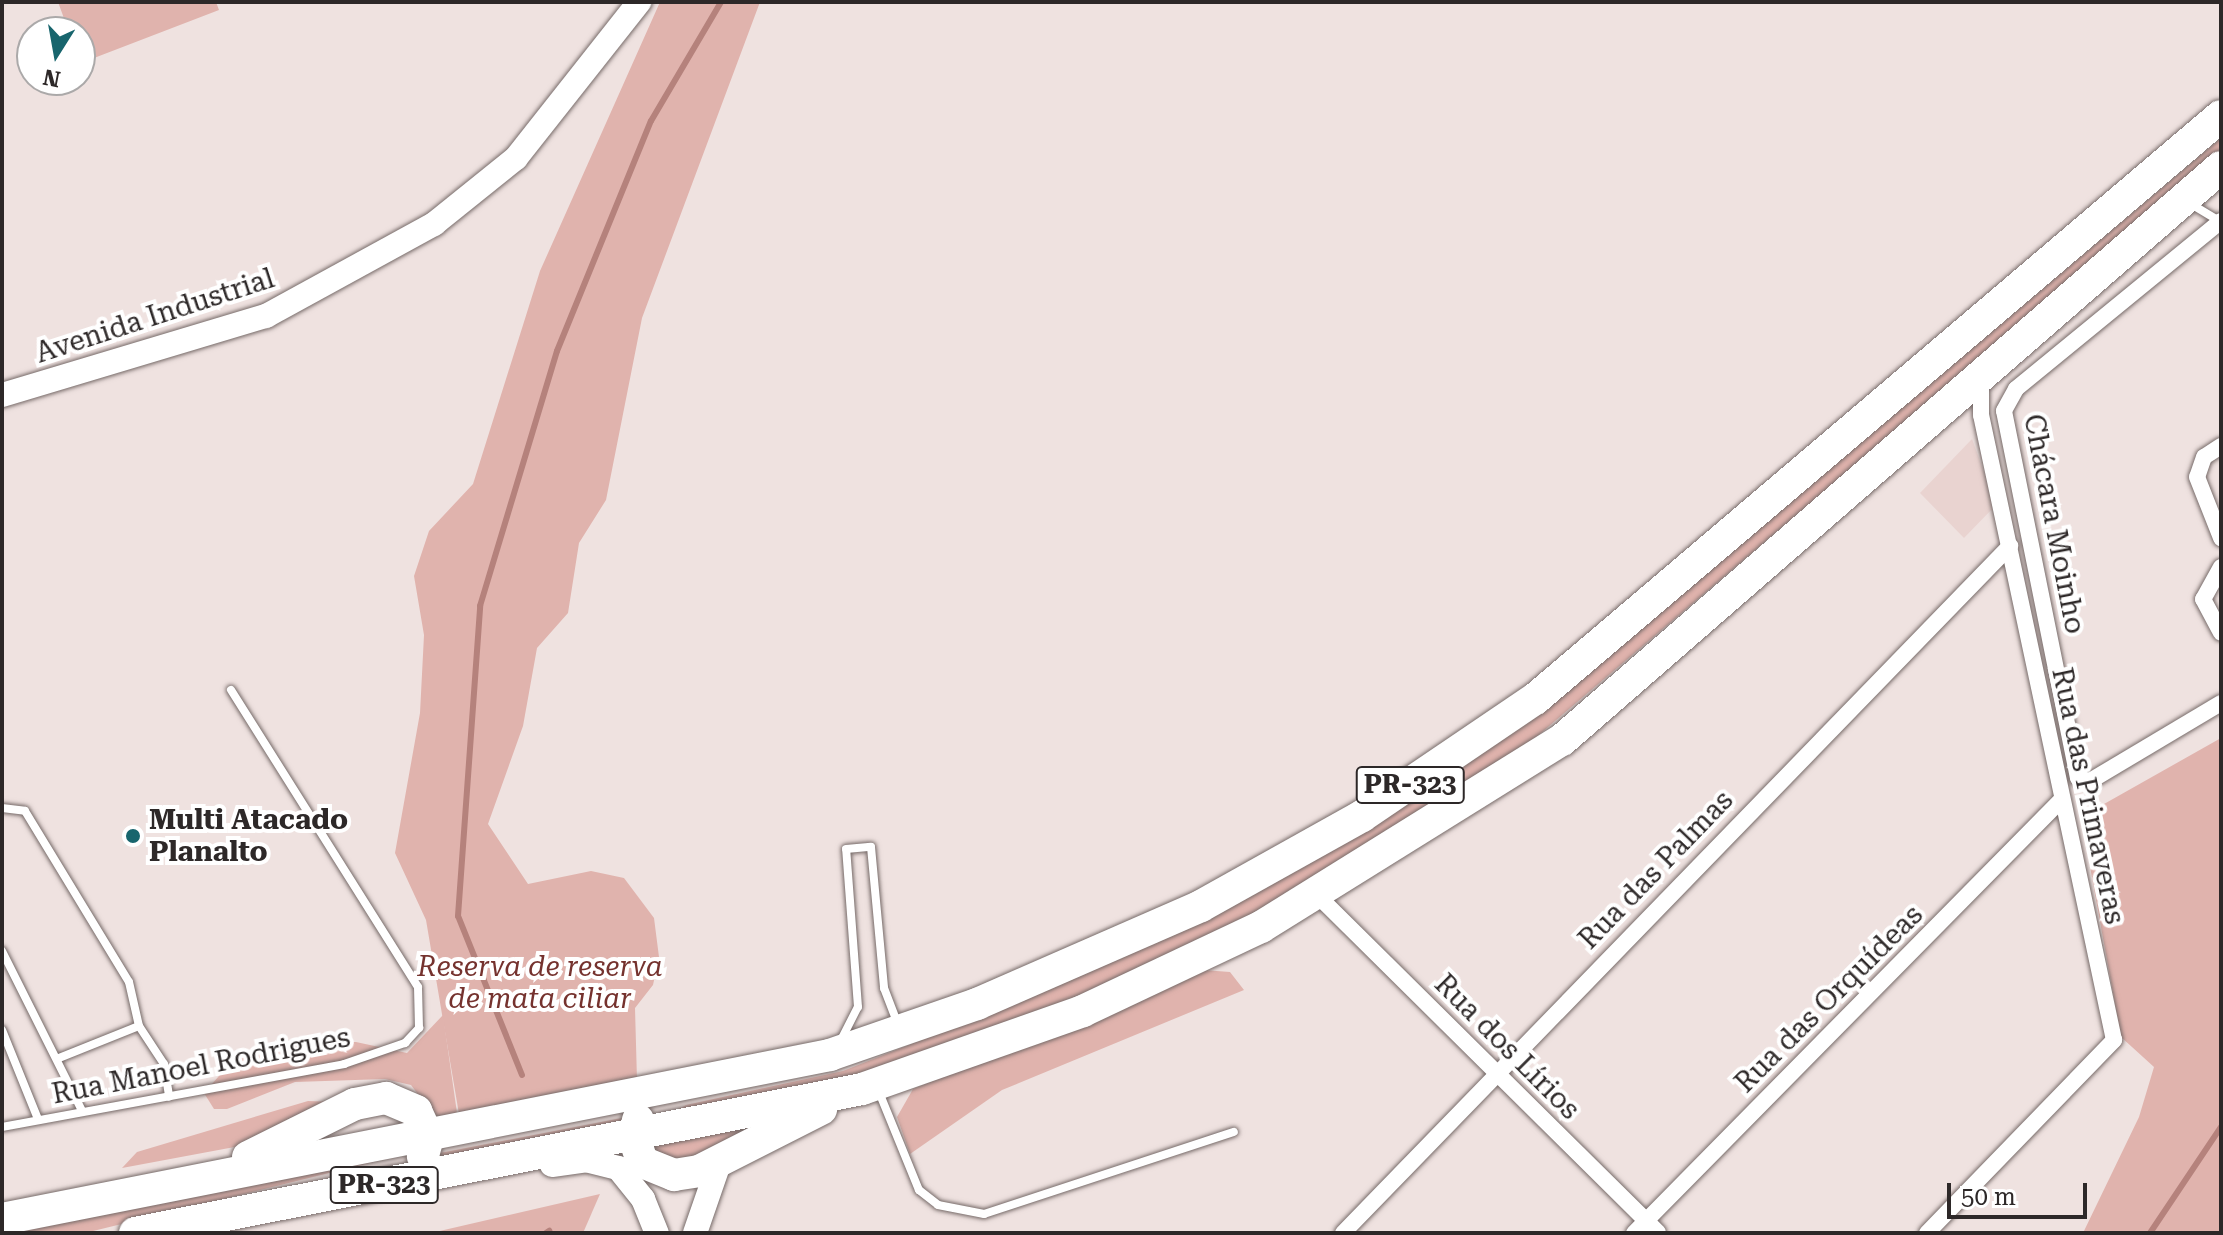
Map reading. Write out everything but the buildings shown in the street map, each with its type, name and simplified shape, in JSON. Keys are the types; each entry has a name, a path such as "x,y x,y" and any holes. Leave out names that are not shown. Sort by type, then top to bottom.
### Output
{"highway":[{"name":"PR-323","path":"2,1219 830,1055 1041,979 1201,906 1460,753 1586,659 2221,116"},
{"name":"PR-323","path":"135,1233 476,1169 869,1086 1083,1011 1319,897 1562,740 1950,409 2221,167"},
{"path":"830,1055 652,1111 635,1124 634,1137 642,1162 660,1172 699,1171 869,1086"},
{"path":"152,1189 166,1178 260,1155 371,1099 416,1111 428,1137 427,1151 411,1167 349,1191"}],"street":[{"name":"Avenida Industrial","path":"2,395 266,316 434,224 523,150 639,2"},
{"name":"Chácara Moinho","path":"2220,223 2005,399 2078,778 2090,781 2221,703"},
{"name":"Rua das Primaveras","path":"1927,1233 2114,1040 2060,801 1983,421 1981,382"},
{"path":"1950,409 1983,421"},
{"path":"2221,446 2204,457 2197,477 2221,538"},
{"name":"Rua das Palmas","path":"1343,1233 1494,1072 2010,546"},
{"path":"2221,567 2206,582 2203,599 2221,633"},
{"name":"Rua das Orquídeas","path":"1646,1229 2060,801"},
{"name":"Rua dos Lírios","path":"1319,897 1646,1229"},
{"path":"476,1169 586,1160 618,1168 643,1199 657,1233"},
{"path":"695,1233 720,1161"}],"lane":[{"path":"2183,201 2220,223"},
{"name":"Rua Manoel Rodrigues","path":"2,1127 344,1064 405,1043 419,1028 418,987 231,690"},
{"path":"2,808 25,811 129,982 139,1026 164,1064 169,1097"},
{"path":"830,1055 858,1007 846,849 871,847 884,988 901,1029"},
{"path":"2,951 59,1058 82,1111"},
{"path":"59,1058 139,1026"},
{"path":"2,1030 38,1119"},
{"path":"869,1086 919,1190 938,1205 984,1214 1234,1132"}],"shaded area":[{"path":"1972,439 1996,505 1964,538 1920,493"}],"green space":[{"path":"58,2 216,2 219,10 96,57 96,16 63,16"},
{"name":"Reserva de reserva de mata ciliar","path":"660,2 760,2 642,318 606,500 579,543 568,613 537,648 523,726 488,824 528,884 591,871 624,878 654,918 659,957 653,985 635,1008 637,1080 459,1114 426,920 395,853 420,713 424,635 414,576 429,531 473,484 540,271"},
{"path":"2221,138 2221,152 1520,751 1269,907 1084,997 899,1065 654,1124 686,1105 843,1071 997,1010 1357,836 1441,783 1596,667"},
{"path":"2221,738 2221,1233 2083,1233 2139,1117 2154,1067 2121,1037 2081,817"},
{"path":"1203,970 1230,972 1244,990 1002,1090 910,1154 897,1117 913,1089"},
{"path":"443,1015 457,1113 436,1118 411,1085 385,1079 295,1082 227,1109 214,1109 204,1093 233,1060 307,1042 356,1042 407,1053"},
{"path":"308,1101 336,1102 267,1141 122,1168 137,1152"},
{"path":"790,1111 702,1156 668,1162 646,1143"},
{"path":"627,1117 620,1128 440,1164 440,1153"},
{"path":"402,1155 85,1233 2,1233"},
{"path":"600,1194 583,1233 431,1233"}],"waterway":[{"path":"522,1075 458,916 480,606 557,351 651,121 721,2"},
{"path":"2150,1233 2221,1127"}],"place":[{"name":"Multi Atacado Planalto","path":"133,836"}]}
